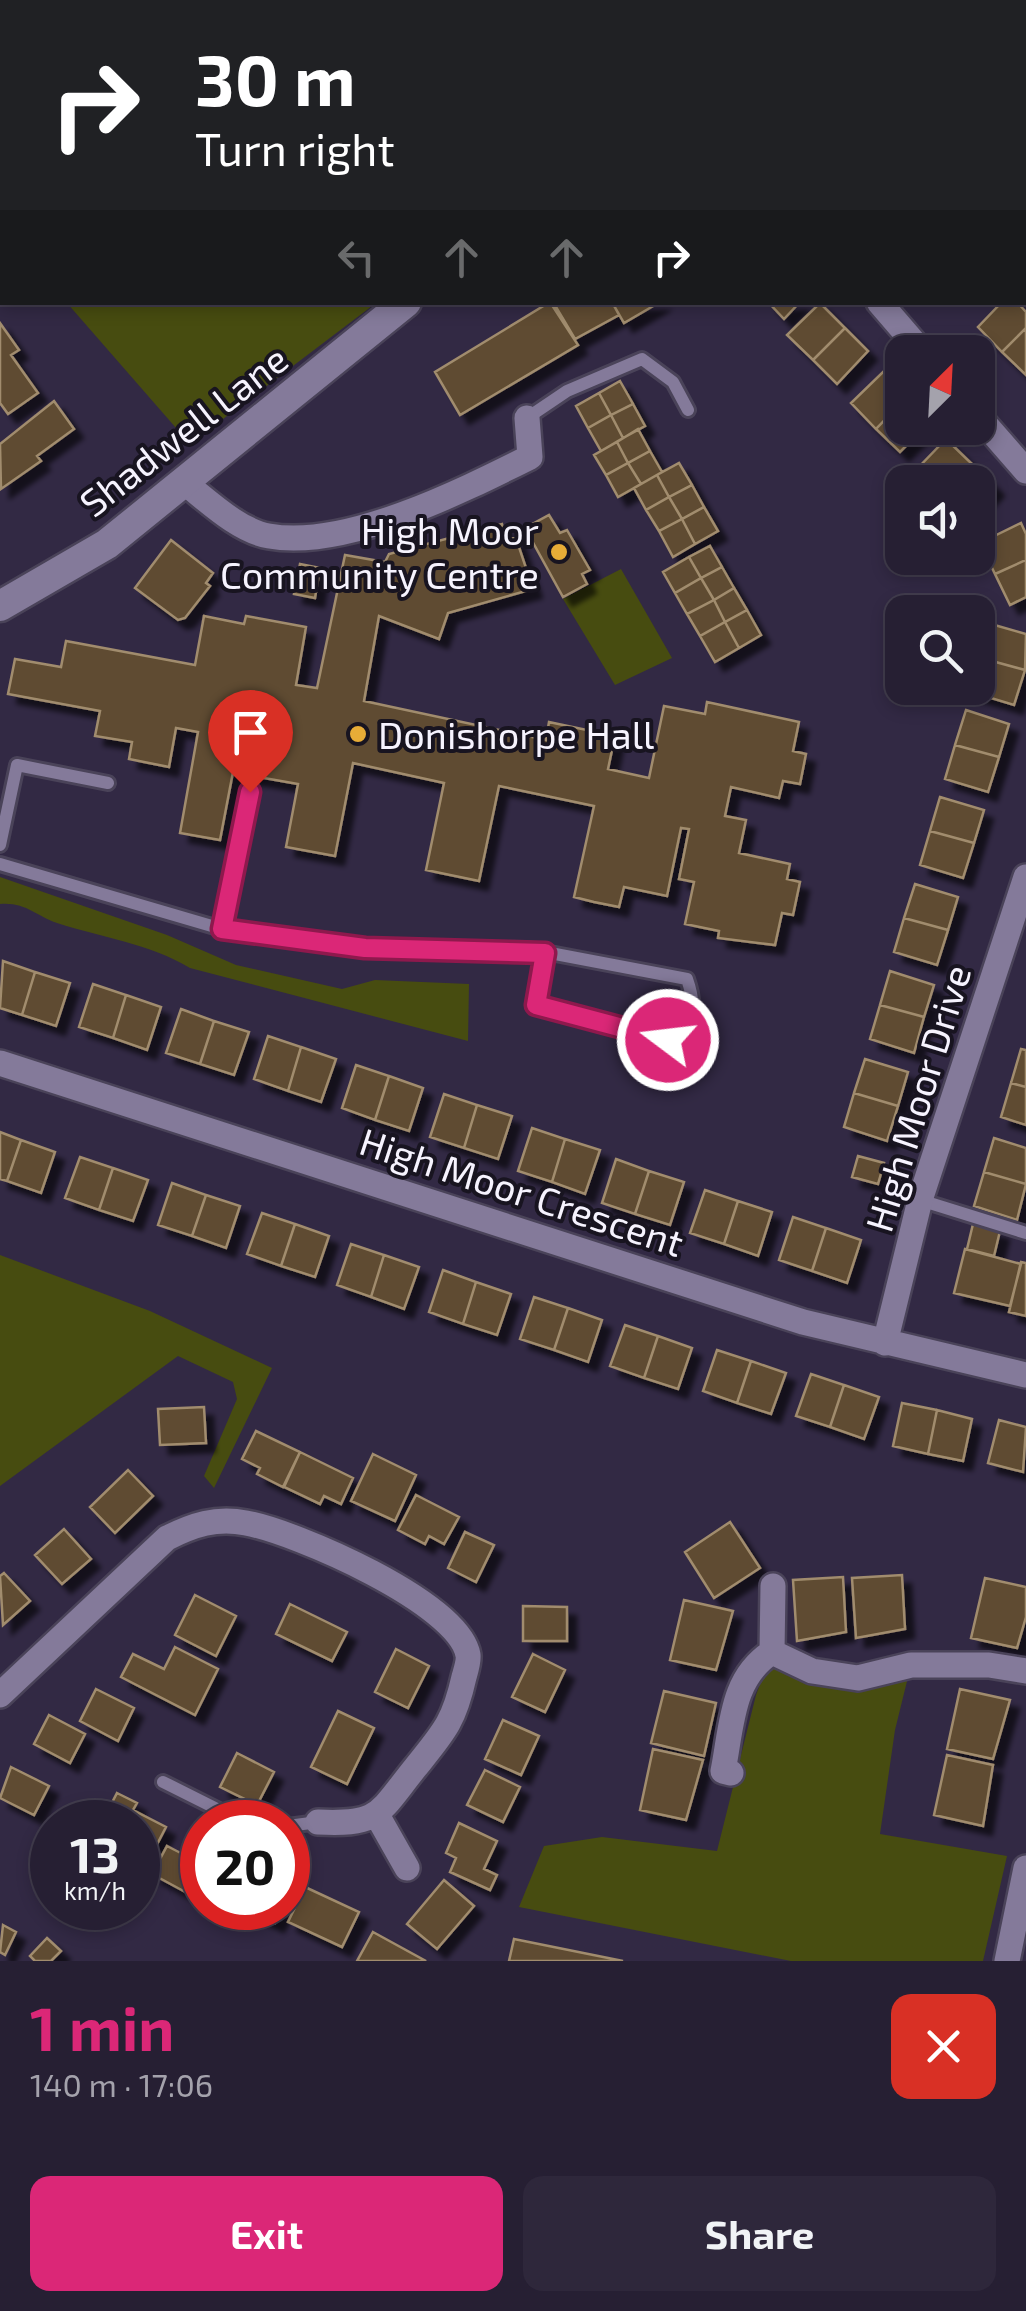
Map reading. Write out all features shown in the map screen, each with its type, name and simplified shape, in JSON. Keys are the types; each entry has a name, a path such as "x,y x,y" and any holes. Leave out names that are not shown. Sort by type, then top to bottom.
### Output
{"street":[{"name":"Shadwell Lane","path":"0,606 106,544 402,305"},
{"path":"883,305 908,335"},
{"path":"185,483 225,514 267,536 328,535 465,488 530,457 527,418"},
{"path":"995,435 1026,471"},
{"name":"High Moor Drive","path":"885,1344 920,1200 1026,877"},
{"name":"High Moor Crescent","path":"0,1064 803,1322 1026,1375"},
{"path":"0,1695 195,1510 305,1541 412,1595 455,1626 469,1656 454,1719 377,1815 357,1824 318,1822"},
{"path":"772,1652 773,1586"},
{"path":"772,1652 812,1671 858,1678 911,1664 989,1665 1026,1671"},
{"path":"731,1772 722,1771 741,1684 750,1666 772,1652"},
{"path":"377,1815 407,1868"},
{"path":"1007,1961 1026,1868"}],"lane":[{"path":"527,418 567,391 642,360 672,382 688,410"},
{"path":"0,846 17,765 108,783"},
{"path":"222,929 250,792"},
{"path":"0,864 222,929 365,948 545,953 687,979 696,1005 687,1028 668,1040 536,1005 545,953"},
{"path":"920,1200 1026,1233"},
{"path":"162,1782 199,1800"},
{"path":"310,1823 318,1822"}],"green space":[{"path":"69,305 373,305 190,444"},
{"path":"621,569 672,658 615,685 563,599"},
{"path":"0,877 167,935 236,965 342,989 375,980 469,984 468,1041 190,968 142,947 57,923 17,905 0,904"},
{"path":"0,1255 150,1311 272,1368 214,1488 204,1476 237,1399 233,1382 178,1356 0,1486"},
{"path":"772,1652 812,1671 911,1665 895,1730 880,1834 1007,1856 983,1961 791,1961 519,1907 544,1846 602,1837 717,1851 756,1695"}],"building":[{"path":"545,305 552,305 578,345 460,415 435,372"},
{"path":"555,305 614,305 619,315 575,339"},
{"path":"614,305 655,305 624,323"},
{"path":"771,305 797,305 784,319"},
{"path":"818,305 845,328 813,360 787,335"},
{"path":"999,305 1020,305 1026,312 1026,328 1002,352 995,345 995,335 986,335 978,327"},
{"path":"0,323 19,350 11,355 38,393 8,414 0,403"},
{"path":"845,328 868,351 837,384 813,360"},
{"path":"1026,328 1026,375 1002,352"},
{"path":"885,374 885,420 876,429 851,403"},
{"path":"620,381 633,404 611,415 599,393"},
{"path":"599,393 611,415 588,428 576,406"},
{"path":"54,401 74,429 37,456 41,461 1,489 0,444"},
{"path":"633,404 645,426 623,438 611,415"},
{"path":"611,415 623,438 601,451 588,428"},
{"path":"885,420 885,438 876,429"},
{"path":"638,429 650,451 628,463 617,442"},
{"path":"617,442 628,463 606,475 594,455"},
{"path":"940,445 952,445 972,464 971,465 921,465"},
{"path":"650,451 662,472 641,484 628,463"},
{"path":"628,463 641,484 618,497 606,475"},
{"path":"679,463 692,485 669,497 657,475"},
{"path":"657,475 669,497 646,510 634,488"},
{"path":"692,485 704,507 682,519 669,497"},
{"path":"669,497 682,519 659,531 646,510"},
{"path":"704,507 718,531 695,544 682,519"},
{"name":"High Moor Community Centre","path":"549,515 560,533 567,530 590,570 582,574 587,584 563,597 525,528"},
{"path":"682,519 695,544 673,557 659,531"},
{"path":"1021,523 1026,534 1026,560 995,574 995,536"},
{"name":"Donishorpe Hall","path":"502,524 506,539 516,538 533,589 448,613 439,639 379,616 364,701 546,740 549,722 615,736 608,769 649,778 664,706 705,714 707,702 799,722 793,751 806,754 800,784 783,781 779,798 731,787 725,816 746,820 739,853 790,864 787,879 800,882 793,915 782,913 775,945 718,938 719,931 685,924 694,882 679,879 689,829 681,828 667,896 624,887 619,907 594,902 574,897 594,806 499,786 479,881 426,870 444,783 353,763 335,856 286,847 298,784 247,775 252,748 238,746 220,840 180,833 198,732 176,728 169,767 129,759 132,742 95,736 100,711 8,694 15,659 61,667 66,641 195,665 204,616 244,624 246,616 306,627 296,685 317,688 345,555 385,562 389,554"},
{"path":"171,540 213,573 206,583 210,586 185,618 178,620 135,588"},
{"path":"710,546 722,567 701,578 689,557"},
{"path":"689,557 701,578 675,593 663,572"},
{"path":"1026,560 1026,597 1010,605 995,574"},
{"path":"300,564 320,568 315,598 294,594"},
{"path":"722,567 734,588 714,600 701,578"},
{"path":"701,578 714,600 687,614 675,593"},
{"path":"734,588 747,610 725,622 714,600"},
{"path":"714,600 725,622 700,636 687,614"},
{"path":"747,610 761,635 739,648 725,622"},
{"path":"725,622 739,648 715,662 700,636"},
{"path":"995,625 1026,634 1025,670 995,662"},
{"path":"995,662 1025,670 1014,705 995,699"},
{"path":"966,710 1009,724 999,757 955,745"},
{"path":"955,745 999,757 988,792 945,779"},
{"path":"940,797 984,810 974,843 930,831"},
{"path":"930,831 974,843 963,878 920,865"},
{"path":"915,884 958,897 948,930 904,918"},
{"path":"904,918 948,930 937,965 894,952"},
{"path":"3,961 35,972 22,1015 0,1008"},
{"path":"890,971 934,985 924,1017 880,1005"},
{"path":"35,972 70,983 56,1026 22,1015"},
{"path":"93,984 126,995 113,1038 79,1027"},
{"path":"126,995 161,1007 147,1050 113,1038"},
{"path":"880,1005 924,1017 914,1053 870,1039"},
{"path":"181,1009 214,1021 200,1064 166,1053"},
{"path":"214,1021 249,1032 234,1075 200,1064"},
{"path":"268,1036 301,1047 288,1091 254,1079"},
{"path":"301,1047 336,1059 321,1102 288,1091"},
{"path":"1021,1049 1026,1050 1026,1087 1011,1083"},
{"path":"865,1059 908,1072 898,1106 854,1093"},
{"path":"356,1065 389,1076 375,1120 342,1108"},
{"path":"389,1076 423,1088 409,1131 375,1120"},
{"path":"1011,1083 1026,1087 1026,1125 1001,1117"},
{"path":"854,1093 898,1106 887,1141 844,1127"},
{"path":"444,1094 477,1105 464,1148 430,1137"},
{"path":"477,1105 512,1116 498,1159 464,1148"},
{"path":"532,1128 565,1139 552,1182 518,1171"},
{"path":"0,1132 21,1140 7,1181 0,1179"},
{"path":"994,1138 1026,1148 1026,1184 984,1172"},
{"path":"565,1139 600,1150 585,1194 552,1182"},
{"path":"21,1140 55,1152 41,1193 7,1181"},
{"path":"858,1156 884,1163 878,1184 852,1177"},
{"path":"80,1157 113,1168 99,1210 65,1198"},
{"path":"616,1159 649,1171 635,1214 602,1203"},
{"path":"113,1168 148,1180 133,1221 99,1210"},
{"path":"649,1171 684,1182 670,1225 635,1214"},
{"path":"984,1172 1026,1184 1017,1220 974,1206"},
{"path":"172,1183 206,1195 192,1236 158,1225"},
{"path":"705,1190 738,1201 724,1244 690,1233"},
{"path":"206,1195 240,1206 226,1248 192,1236"},
{"path":"738,1201 772,1212 758,1256 724,1244"},
{"path":"262,1213 295,1224 281,1266 247,1254"},
{"path":"793,1217 826,1228 812,1271 779,1260"},
{"path":"295,1224 329,1236 315,1277 281,1266"},
{"path":"973,1224 1000,1231 994,1256 967,1249"},
{"path":"826,1228 861,1240 847,1283 812,1271"},
{"path":"351,1244 384,1255 371,1297 337,1285"},
{"path":"965,1249 1021,1264 1010,1306 954,1293"},
{"path":"384,1255 419,1267 404,1309 371,1297"},
{"path":"1021,1262 1026,1263 1026,1316 1009,1312"},
{"path":"443,1270 476,1282 463,1324 429,1312"},
{"path":"476,1282 511,1294 497,1335 463,1324"},
{"path":"534,1297 568,1308 554,1350 520,1339"},
{"path":"568,1308 602,1320 588,1362 554,1350"},
{"path":"625,1325 658,1336 644,1378 610,1366"},
{"path":"658,1336 692,1348 678,1389 644,1378"},
{"path":"717,1350 751,1361 737,1403 703,1391"},
{"path":"751,1361 786,1373 771,1414 737,1403"},
{"path":"811,1374 844,1385 830,1427 796,1416"},
{"path":"844,1385 879,1397 864,1439 830,1427"},
{"path":"902,1403 937,1410 928,1454 893,1446"},
{"path":"204,1407 206,1443 160,1445 158,1409"},
{"path":"937,1410 972,1419 963,1461 928,1454"},
{"path":"999,1420 1026,1427 1023,1472 988,1463"},
{"path":"256,1431 300,1452 283,1487 257,1474 260,1468 242,1459"},
{"path":"300,1452 353,1478 341,1504 324,1496 320,1504 284,1487"},
{"path":"373,1454 416,1475 395,1521 351,1501"},
{"path":"128,1470 153,1496 115,1533 90,1507"},
{"path":"416,1495 459,1517 444,1544 429,1536 425,1544 398,1530"},
{"path":"730,1522 760,1568 714,1598 685,1552"},
{"path":"64,1529 91,1559 62,1584 35,1555"},
{"path":"465,1532 494,1545 476,1582 448,1568"},
{"path":"4,1573 30,1601 3,1625 0,1576"},
{"path":"902,1575 905,1629 856,1638 852,1578"},
{"path":"843,1577 846,1632 797,1641 793,1580"},
{"path":"985,1578 1026,1587 1026,1617 1017,1648 971,1638"},
{"path":"195,1595 236,1616 216,1656 175,1635"},
{"path":"684,1600 733,1611 716,1670 670,1660"},
{"path":"290,1604 347,1632 332,1661 276,1634"},
{"path":"523,1606 567,1607 567,1641 523,1641"},
{"path":"175,1647 218,1669 195,1715 121,1677 133,1654 164,1669"},
{"path":"396,1649 429,1666 408,1708 375,1692"},
{"path":"533,1654 565,1670 545,1712 512,1697"},
{"path":"96,1689 134,1708 118,1741 80,1721"},
{"path":"960,1689 1010,1700 993,1759 947,1749"},
{"path":"664,1691 716,1703 704,1756 651,1743"},
{"path":"338,1711 374,1728 347,1784 311,1767"},
{"path":"49,1715 85,1734 70,1763 34,1744"},
{"path":"503,1720 539,1736 521,1775 485,1759"},
{"path":"653,1749 703,1760 686,1820 640,1810"},
{"path":"237,1753 274,1772 260,1800 247,1800 220,1787"},
{"path":"947,1755 993,1765 983,1826 934,1815"},
{"path":"11,1767 49,1786 42,1800 30,1800 30,1813 0,1798"},
{"path":"485,1770 520,1787 503,1822 467,1805"},
{"path":"459,1823 497,1841 484,1869 497,1875 490,1890 450,1872 456,1858 446,1853"},
{"path":"167,1846 180,1853 180,1889 160,1878 160,1859"},
{"path":"444,1880 474,1906 437,1949 407,1924"},
{"path":"310,1889 359,1912 342,1947 305,1930 310,1930"},
{"path":"3,1925 16,1932 5,1955 0,1952"},
{"path":"373,1932 426,1961 357,1961"},
{"path":"47,1938 61,1951 51,1961 35,1961 30,1956"},
{"path":"514,1939 623,1961 509,1961"}],"place":[{"name":"High Moor Community Centre","path":"559,552"},
{"name":"Donishorpe Hall","path":"358,734"}],"route":[{"path":"250,792 222,929 365,948 529,949 545,953 536,1005 668,1040"}]}
